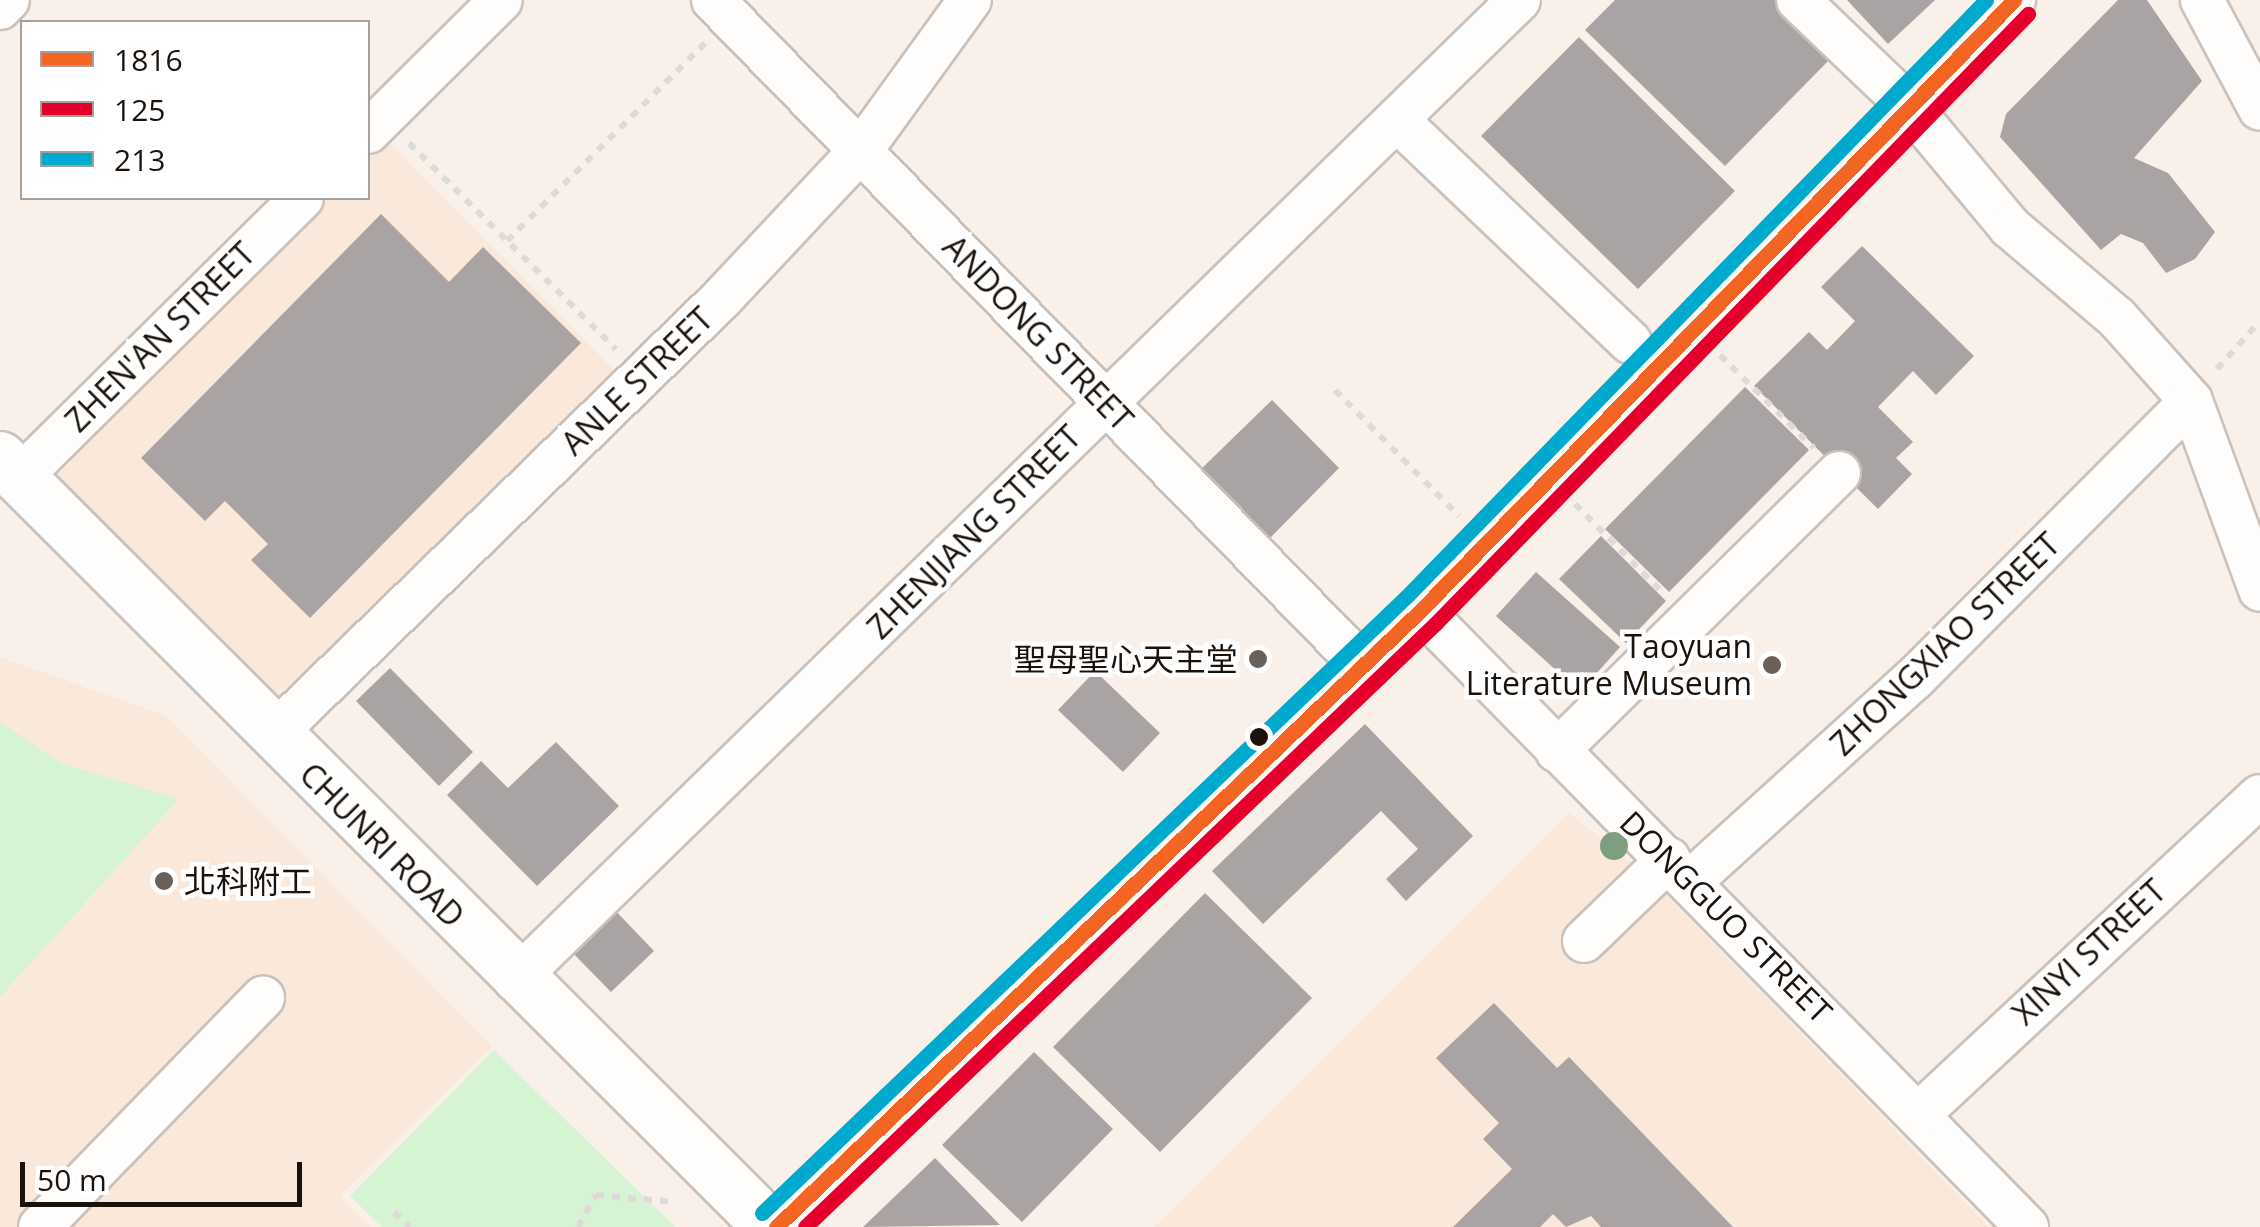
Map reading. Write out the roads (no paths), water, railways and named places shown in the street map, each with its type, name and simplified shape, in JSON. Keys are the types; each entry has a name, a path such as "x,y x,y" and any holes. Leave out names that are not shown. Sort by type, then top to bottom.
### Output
{"main road":[{"name":"CHUNRI ROAD","path":"9,468 515,980 773,1227"}],"street":[{"path":"0,8 8,0"},
{"path":"375,124 501,0"},
{"name":"ANLE STREET","path":"273,735 642,375 862,149 970,0"},
{"name":"ZHENJIANG STREET","path":"515,980 1398,122 1518,0"},
{"path":"1798,0 1910,107 2010,227 2117,318 2190,402 2260,590"},
{"path":"773,1227 1421,610 2014,0"},
{"path":"2202,0 2260,109"},
{"name":"ANDONG STREET","path":"722,9 1363,666"},
{"path":"1398,122 1630,342"},
{"name":"ZHEN'AN STREET","path":"9,468 300,200"},
{"name":"ZHONGXIAO STREET","path":"1584,941 1681,870 1914,679 2190,402"},
{"path":"1557,751 1839,473"},
{"name":"DONGGUO STREET","path":"1421,610 1557,751 1921,1112 2028,1227"},
{"name":"XINYI STREET","path":"1921,1112 2260,796"},
{"path":"40,1227 263,998"}],"place":[{"name":"聖母聖心天主堂","path":"1258,659"},
{"name":"Taoyuan Literature Museum","path":"1772,665"},
{"name":"北科附工","path":"164,881"}]}
